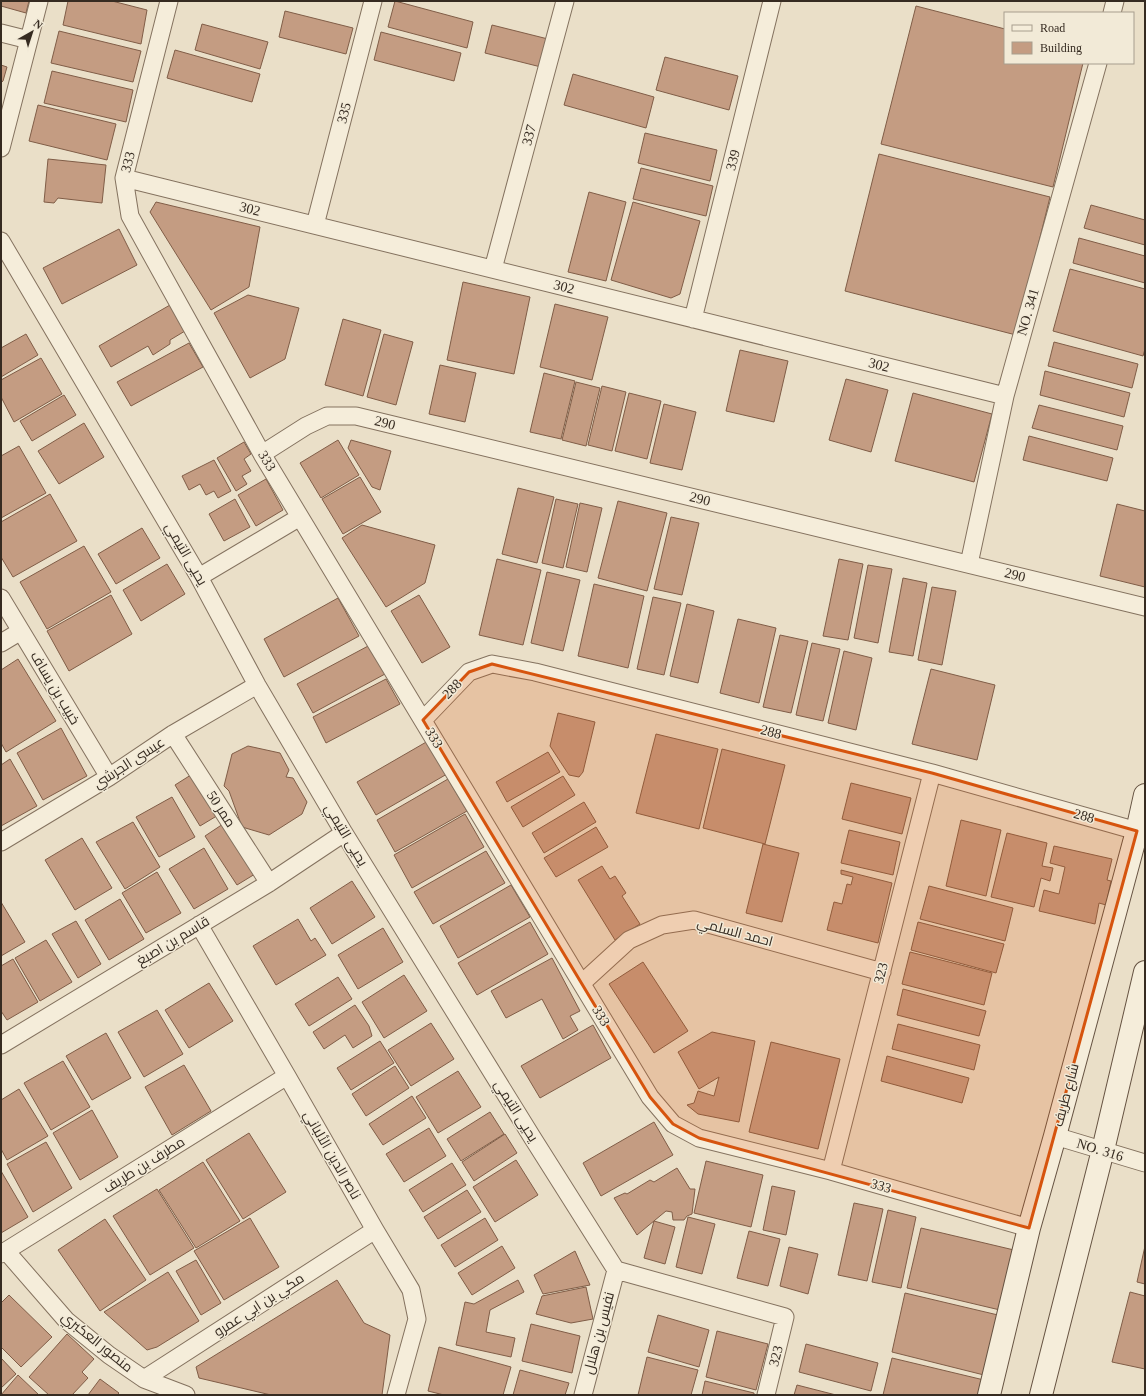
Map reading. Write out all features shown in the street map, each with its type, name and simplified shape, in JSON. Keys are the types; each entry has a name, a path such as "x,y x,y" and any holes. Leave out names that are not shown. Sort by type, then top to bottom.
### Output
{"street":[{"path":"1,148 40,1"},
{"name":"333","path":"169,1 124,178 130,216 262,454 650,1097 673,1124 699,1138 830,1171 1029,1228"},
{"name":"335","path":"314,225 374,1"},
{"name":"337","path":"493,269 565,1"},
{"name":"339","path":"693,319 772,1"},
{"path":"1112,12 1115,1"},
{"path":"1,33 29,40"},
{"name":"NO. 341","path":"969,564 1005,396 1098,64"},
{"name":"302","path":"124,178 1005,396"},
{"name":"يحيى التيمي","path":"1,240 199,577 257,685 344,833 616,1270"},
{"name":"290","path":"262,454 306,426 327,416 356,416 1145,607"},
{"path":"199,577 300,517"},
{"name":"خبيب بن يساف","path":"1,598 109,777"},
{"path":"1,643 21,631"},
{"name":"288","path":"423,720 469,672 492,664 535,672 932,774 1137,831"},
{"name":"عيسى الجرشي","path":"1,842 109,777 173,734 257,685"},
{"name":"ممر 50","path":"173,734 268,883"},
{"name":"323","path":"830,1171 932,774"},
{"name":"شارع طريف","path":"990,1395 1029,1228 1137,831 1145,795"},
{"name":"قاسم بن اصبغ","path":"1,1045 268,883 344,833"},
{"name":"احمد السلمي","path":"582,983 629,940 662,924 694,920 882,972"},
{"name":"ناصر الدين الألباني","path":"199,925 374,1230 411,1290 417,1319 396,1395"},
{"path":"1041,1395 1103,1150 1145,972"},
{"name":"مطرف بن طريف","path":"3,1252 287,1076"},
{"name":"NO. 316","path":"1055,1136 1145,1163"},
{"name":"مكي بن ابي عمرو","path":"144,1379 374,1230"},
{"name":"منصور العكبري","path":"3,1252 66,1320 109,1355 144,1379 186,1395"},
{"name":"323","path":"616,1270 785,1317 766,1395"},
{"name":"نفيس بن هلال","path":"583,1395 616,1270"}],"highlighted area":[{"path":"492,664 932,773 1137,831 1029,1228 699,1138 673,1124 650,1097 423,720 469,672"}],"building":[{"path":"1,1 29,1 26,13 1,6"},
{"path":"68,1 112,1 147,10 141,44 63,25"},
{"path":"395,1 473,22 467,48 388,27"},
{"path":"916,6 1004,29 1004,64 1083,64 1053,187 881,144"},
{"path":"285,11 353,28 346,54 279,37"},
{"path":"202,24 268,42 260,69 195,50"},
{"path":"492,25 548,39 541,67 485,53"},
{"path":"59,31 141,51 133,82 51,63"},
{"path":"381,32 461,53 454,81 374,60"},
{"path":"175,50 260,74 252,102 167,78"},
{"path":"665,57 738,76 729,110 656,90"},
{"path":"1,65 7,67 1,83"},
{"path":"52,71 133,90 126,122 44,103"},
{"path":"573,74 654,97 646,128 564,105"},
{"path":"38,105 116,124 107,160 29,141"},
{"path":"645,133 717,150 710,181 638,163"},
{"path":"879,154 1050,197 1016,335 845,291"},
{"path":"48,159 106,165 102,203 58,198 54,203 44,202"},
{"path":"641,168 713,186 706,216 633,199"},
{"path":"589,192 626,202 606,281 568,272"},
{"path":"156,202 260,227 249,287 211,310 150,212"},
{"path":"633,202 700,221 680,294 671,298 611,280"},
{"path":"1091,205 1145,220 1145,245 1084,228"},
{"path":"119,229 137,265 62,304 43,268"},
{"path":"1079,238 1145,256 1145,283 1073,263"},
{"path":"1070,269 1145,289 1145,349 1143,356 1053,331"},
{"path":"463,282 530,297 514,374 447,360"},
{"path":"248,295 299,308 285,359 250,378 214,313"},
{"path":"555,304 608,317 592,380 540,367"},
{"path":"170,305 185,331 170,340 170,344 153,355 148,346 111,367 99,346"},
{"path":"343,319 381,330 363,396 325,385"},
{"path":"26,334 38,355 1,377 1,348"},
{"path":"384,334 413,342 396,405 367,397"},
{"path":"1054,342 1138,364 1132,388 1048,366"},
{"path":"189,343 203,367 131,406 117,382"},
{"path":"740,350 788,361 774,422 726,411"},
{"path":"41,358 62,394 14,422 1,397 1,380"},
{"path":"440,365 476,373 465,422 429,414"},
{"path":"1045,371 1130,393 1124,417 1040,395"},
{"path":"544,373 575,381 561,439 530,432"},
{"path":"846,379 888,390 871,452 829,440"},
{"path":"576,382 600,388 586,446 562,440"},
{"path":"602,386 626,392 612,451 588,445"},
{"path":"629,393 661,401 647,459 615,451"},
{"path":"913,393 992,414 974,482 895,461"},
{"path":"64,395 76,415 32,441 20,421"},
{"path":"664,404 696,412 682,470 650,463"},
{"path":"1039,405 1123,426 1117,450 1032,428"},
{"path":"84,423 104,457 59,484 38,451"},
{"path":"1029,436 1113,458 1107,481 1023,460"},
{"path":"338,440 359,475 321,498 300,463"},
{"path":"351,440 391,451 380,490 372,487 348,448"},
{"path":"244,442 251,454 244,459 251,471 242,476 247,484 236,491 217,458"},
{"path":"19,446 46,493 1,518 1,456"},
{"path":"214,460 231,491 218,498 214,491 206,495 200,484 189,490 182,476"},
{"path":"360,477 381,512 343,534 322,499"},
{"path":"266,479 283,510 256,526 238,495"},
{"path":"518,488 554,497 537,563 502,554"},
{"path":"50,494 77,541 13,577 1,557 1,522"},
{"path":"235,499 250,527 224,541 209,514"},
{"path":"556,499 578,504 563,568 542,563"},
{"path":"618,501 667,513 647,591 598,578"},
{"path":"580,503 602,508 587,572 566,567"},
{"path":"1117,504 1145,511 1145,587 1100,576"},
{"path":"671,517 699,523 682,595 654,589"},
{"path":"362,525 435,545 425,583 386,607 342,538"},
{"path":"142,528 160,558 116,584 98,554"},
{"path":"84,546 111,592 47,629 20,582"},
{"path":"497,559 541,570 523,645 479,635"},
{"path":"839,559 863,564 848,640 823,636"},
{"path":"167,564 185,594 141,621 123,590"},
{"path":"868,565 892,569 878,643 854,638"},
{"path":"547,572 580,580 563,651 531,643"},
{"path":"903,578 927,583 913,656 889,652"},
{"path":"594,584 644,596 628,668 578,656"},
{"path":"932,587 956,591 942,665 918,660"},
{"path":"111,595 132,634 69,671 47,631"},
{"path":"419,595 450,647 422,663 391,611"},
{"path":"653,597 681,603 664,675 637,669"},
{"path":"338,598 359,636 284,677 264,639"},
{"path":"687,604 714,611 698,683 670,676"},
{"path":"738,619 776,628 759,703 720,693"},
{"path":"780,635 808,641 791,713 763,707"},
{"path":"812,643 840,649 823,721 796,715"},
{"path":"370,645 385,674 313,713 297,684"},
{"path":"844,651 872,658 856,730 828,723"},
{"path":"18,659 56,721 6,752 1,743 1,670"},
{"path":"931,669 995,685 977,760 912,744"},
{"path":"386,679 400,704 326,743 313,717"},
{"path":"558,713 595,722 583,772 579,777 569,775 550,746"},
{"path":"61,728 87,776 43,800 17,753"},
{"path":"656,734 718,749 699,829 636,813"},
{"path":"428,741 447,774 376,815 357,782"},
{"path":"248,746 280,753 289,770 286,777 293,778 307,802 302,814 269,835 242,827 229,791 224,786 232,754"},
{"path":"722,749 785,765 765,844 703,828"},
{"path":"548,752 560,772 507,802 496,782"},
{"path":"10,759 37,806 1,826 1,765"},
{"path":"194,773 220,814 200,826 175,785"},
{"path":"563,776 575,795 523,827 511,807"},
{"path":"448,779 467,811 395,852 377,820"},
{"path":"851,783 911,798 902,834 842,819"},
{"path":"172,797 195,837 159,857 136,817"},
{"path":"584,802 596,822 544,853 532,833"},
{"path":"465,814 484,847 412,888 394,855"},
{"path":"961,820 1001,830 986,896 946,886"},
{"path":"133,822 160,867 125,889 96,842"},
{"path":"223,824 255,874 237,885 205,836"},
{"path":"596,827 608,847 556,877 544,858"},
{"path":"849,830 900,842 893,875 841,863"},
{"path":"1007,833 1047,843 1042,866 1053,868 1050,881 1041,878 1034,907 991,897"},
{"path":"82,838 112,888 75,910 45,860"},
{"path":"763,844 799,853 782,922 746,913"},
{"path":"1054,846 1112,859 1107,880 1111,881 1106,905 1099,903 1095,924 1039,911 1044,890 1059,894 1065,867 1050,863"},
{"path":"204,848 228,889 194,909 169,869"},
{"path":"486,851 505,883 433,924 414,892"},
{"path":"602,866 610,879 615,876 626,893 622,896 640,924 615,940 578,880"},
{"path":"841,870 892,883 878,943 827,930 834,902 842,904 847,884 851,885 853,877 841,874"},
{"path":"157,872 181,913 146,933 122,893"},
{"path":"352,881 375,917 332,944 310,908"},
{"path":"511,885 530,917 458,958 440,926"},
{"path":"929,886 1013,908 1005,941 920,919"},
{"path":"120,899 144,939 109,960 85,920"},
{"path":"1,902 25,942 1,956"},
{"path":"298,919 311,941 315,938 326,955 276,985 253,946"},
{"path":"76,921 101,964 78,978 52,934"},
{"path":"530,922 548,954 477,995 458,963"},
{"path":"918,922 1004,944 996,973 911,950"},
{"path":"383,928 403,962 358,989 338,955"},
{"path":"46,940 72,982 40,1001 15,958"},
{"path":"910,952 992,973 984,1005 902,984"},
{"path":"552,958 580,1011 570,1016 578,1030 563,1039 542,999 506,1018 491,991"},
{"path":"13,959 38,1002 7,1020 1,1011 1,966"},
{"path":"643,962 688,1031 654,1053 609,984"},
{"path":"404,975 427,1011 384,1038 362,1002"},
{"path":"338,977 352,999 309,1026 295,1004"},
{"path":"209,983 233,1021 189,1048 165,1010"},
{"path":"903,989 986,1011 979,1036 897,1015"},
{"path":"355,1005 369,1026 372,1036 353,1048 345,1035 324,1049 313,1032"},
{"path":"157,1010 183,1054 144,1077 118,1032"},
{"path":"431,1023 454,1059 411,1086 388,1050"},
{"path":"898,1024 980,1045 974,1070 892,1049"},
{"path":"593,1025 611,1058 540,1098 521,1066"},
{"path":"712,1032 755,1041 739,1122 698,1114 687,1105 694,1103 698,1091 714,1096 719,1077 699,1089 678,1052"},
{"path":"106,1033 131,1078 92,1100 66,1056"},
{"path":"380,1041 394,1063 351,1090 337,1068"},
{"path":"771,1042 840,1059 818,1149 749,1132"},
{"path":"887,1056 969,1078 962,1103 881,1081"},
{"path":"63,1061 90,1107 51,1130 24,1083"},
{"path":"184,1065 211,1111 172,1135 145,1087"},
{"path":"395,1066 409,1088 366,1116 352,1094"},
{"path":"458,1071 481,1107 438,1133 416,1097"},
{"path":"19,1089 48,1136 7,1160 1,1149 1,1100"},
{"path":"412,1096 426,1118 383,1145 369,1124"},
{"path":"92,1110 118,1157 80,1180 53,1133"},
{"path":"490,1112 504,1134 461,1161 447,1139"},
{"path":"654,1122 673,1155 601,1196 583,1163"},
{"path":"429,1128 446,1156 404,1182 386,1154"},
{"path":"249,1133 286,1192 243,1219 206,1160"},
{"path":"505,1134 517,1153 474,1181 462,1162"},
{"path":"46,1142 72,1188 33,1212 7,1164"},
{"path":"516,1160 538,1195 495,1222 473,1187"},
{"path":"706,1161 763,1175 751,1227 694,1213"},
{"path":"203,1162 240,1221 196,1248 159,1190"},
{"path":"452,1163 466,1185 423,1212 409,1190"},
{"path":"677,1168 690,1189 695,1189 692,1214 687,1216 684,1220 673,1220 672,1212 666,1211 637,1235 614,1198 625,1193 627,1194 650,1180 654,1182"},
{"path":"1,1171 28,1217 1,1233"},
{"path":"772,1186 795,1191 786,1235 763,1230"},
{"path":"157,1189 194,1248 150,1275 113,1216"},
{"path":"467,1190 481,1212 438,1239 424,1217"},
{"path":"854,1203 883,1209 867,1281 838,1275"},
{"path":"888,1210 916,1217 901,1288 872,1282"},
{"path":"688,1217 715,1224 702,1274 676,1267"},
{"path":"250,1218 279,1267 224,1300 194,1251"},
{"path":"485,1218 498,1240 455,1267 441,1245"},
{"path":"105,1219 146,1280 100,1311 58,1250"},
{"path":"654,1221 675,1227 665,1264 644,1258"},
{"path":"921,1228 1014,1250 1000,1310 907,1288"},
{"path":"749,1231 780,1239 768,1286 737,1278"},
{"path":"502,1246 515,1268 472,1295 458,1273"},
{"path":"1145,1246 1145,1284 1137,1282"},
{"path":"789,1247 818,1254 808,1294 780,1286"},
{"path":"575,1251 590,1285 543,1294 534,1275"},
{"path":"196,1260 221,1303 201,1315 176,1271"},
{"path":"168,1272 199,1321 157,1347 147,1350 104,1312"},
{"path":"337,1280 364,1323 390,1335 382,1395 271,1395 199,1378 196,1367"},
{"path":"518,1280 524,1292 490,1310 486,1332 515,1338 511,1357 456,1345 465,1302 474,1304"},
{"path":"586,1287 593,1319 571,1323 536,1314 542,1296"},
{"path":"1130,1292 1145,1296 1145,1369 1112,1362"},
{"path":"905,1293 998,1315 984,1375 892,1352"},
{"path":"9,1295 52,1337 21,1367 1,1347 1,1303"},
{"path":"658,1315 709,1330 699,1367 648,1352"},
{"path":"531,1324 580,1336 572,1373 522,1361"},
{"path":"717,1331 768,1344 756,1390 706,1377"},
{"path":"67,1334 94,1359 82,1372 88,1378 72,1395 49,1395 29,1377"},
{"path":"806,1344 878,1363 871,1391 799,1372"},
{"path":"439,1347 511,1367 503,1395 444,1395 428,1391"},
{"path":"647,1357 698,1370 691,1395 638,1395"},
{"path":"1,1358 16,1374 1,1388"},
{"path":"892,1358 984,1380 981,1395 883,1395"},
{"path":"520,1370 569,1383 565,1395 513,1395"},
{"path":"18,1375 39,1395 1,1395"},
{"path":"100,1379 119,1393 117,1395 88,1395"},
{"path":"705,1381 754,1393 754,1395 702,1395"},
{"path":"797,1385 836,1395 794,1395"}]}
